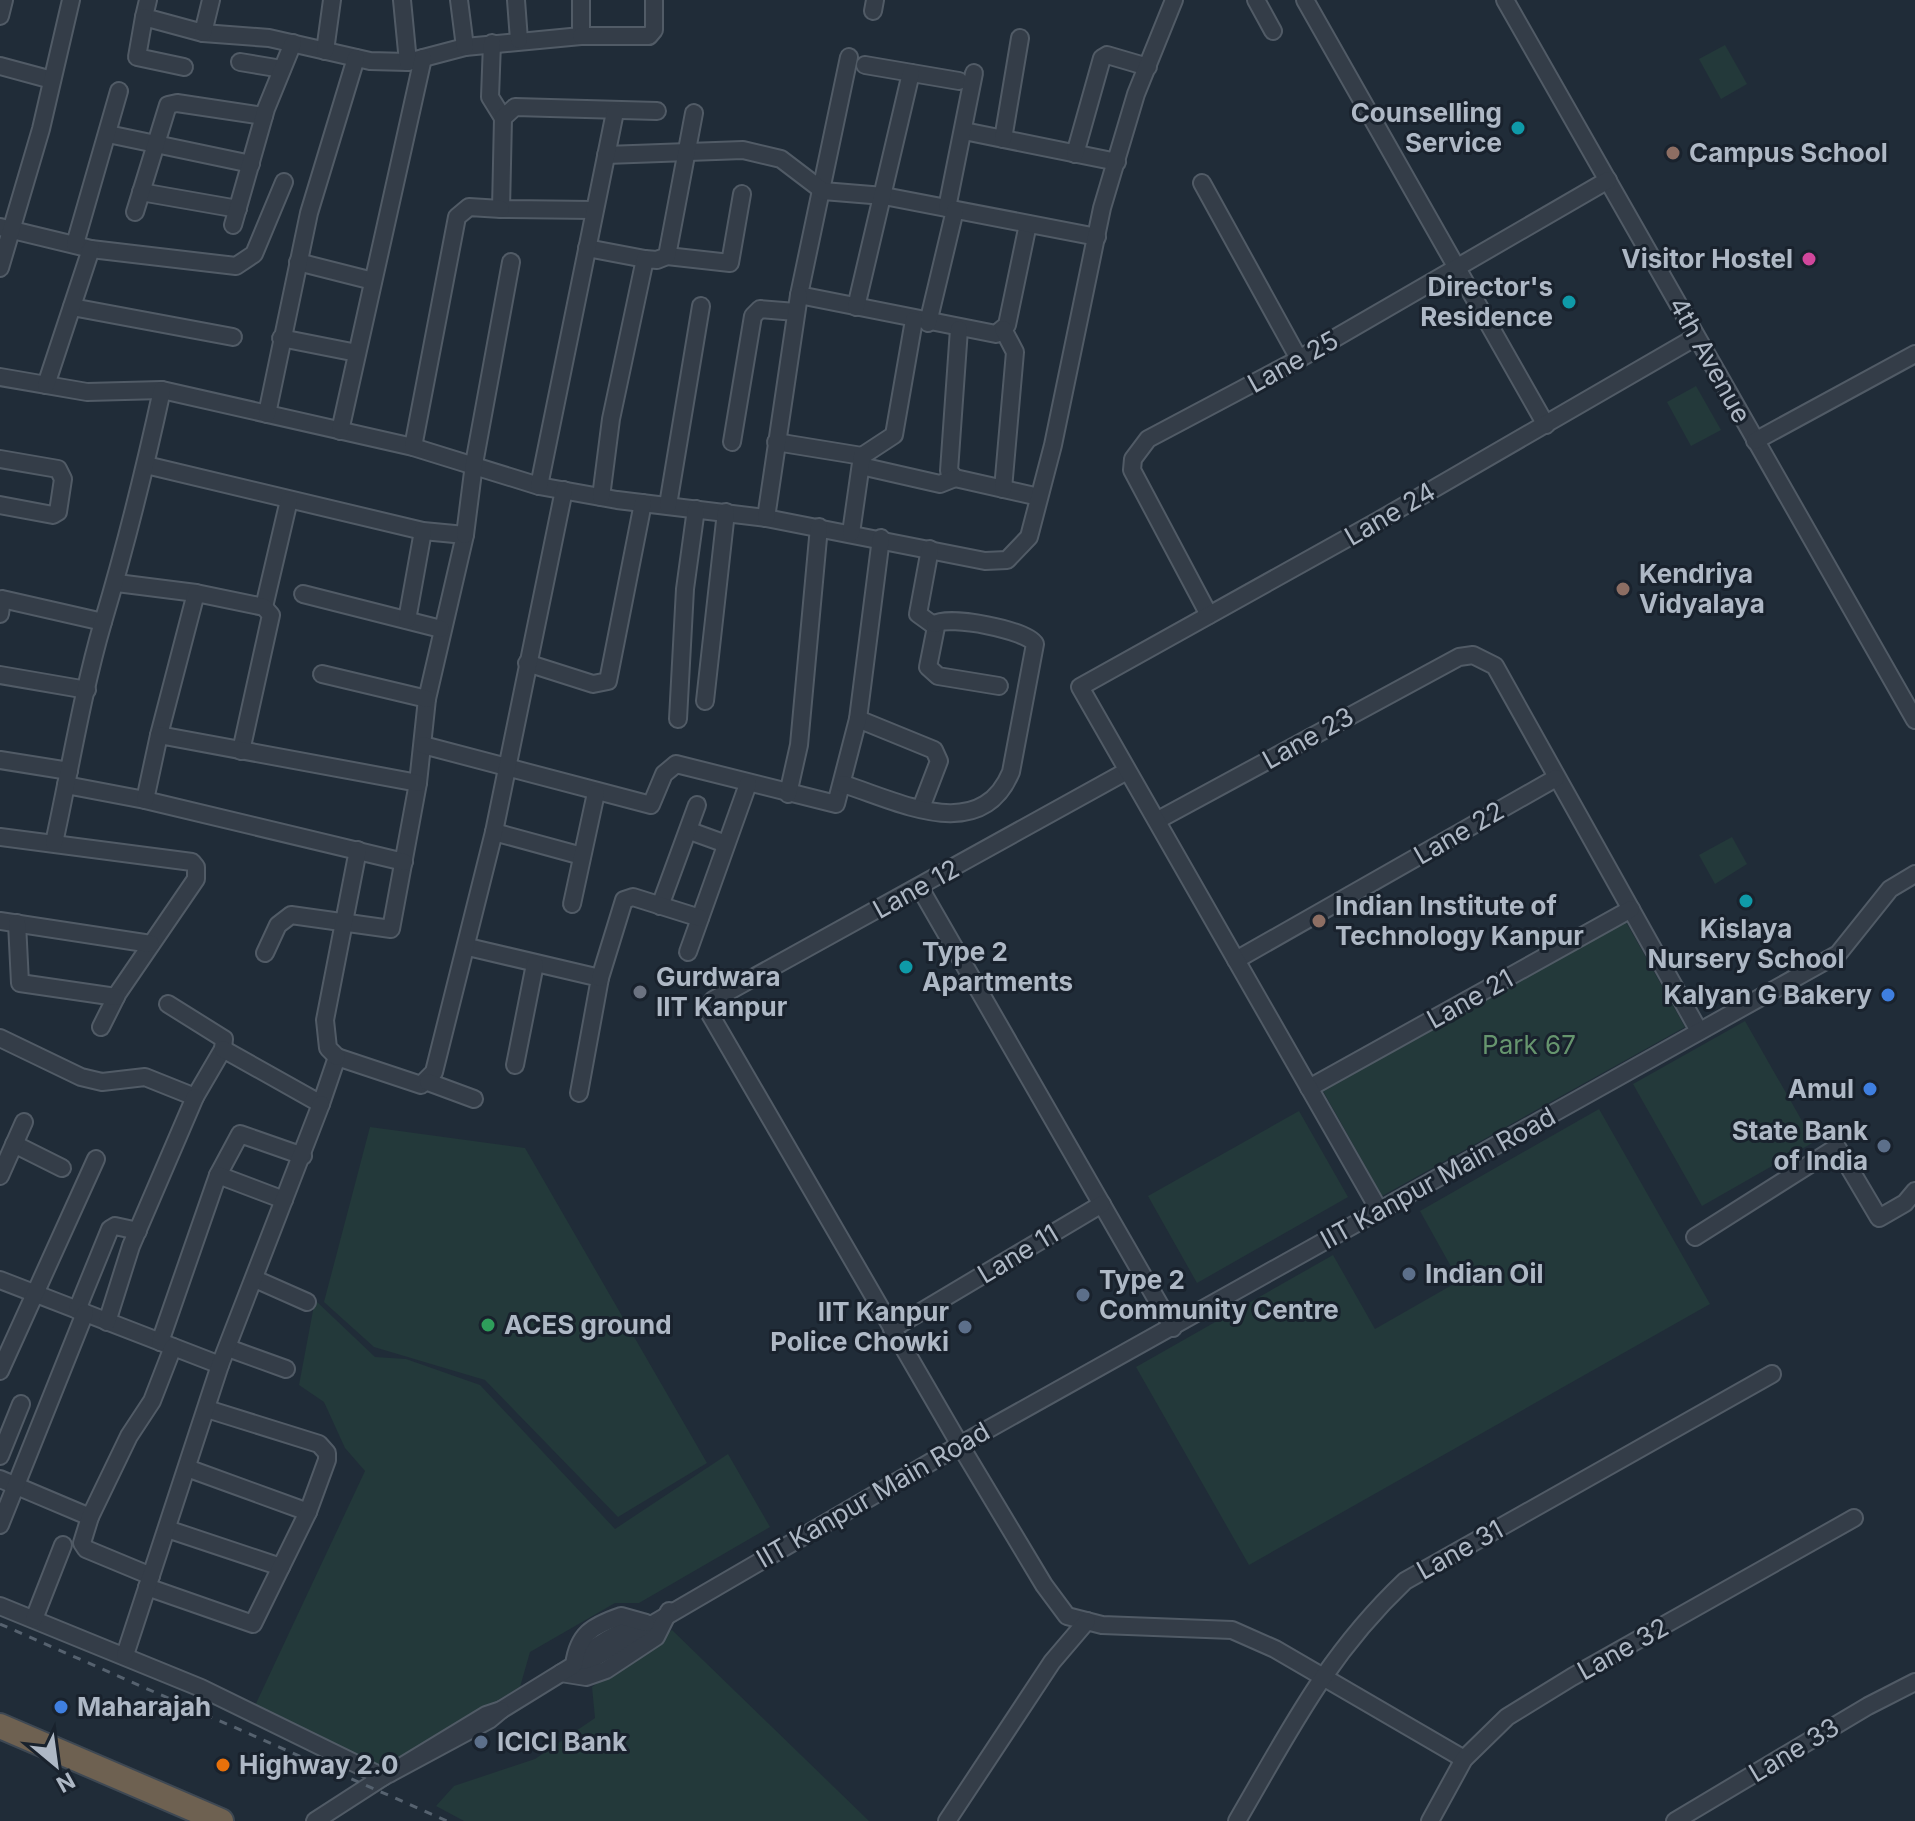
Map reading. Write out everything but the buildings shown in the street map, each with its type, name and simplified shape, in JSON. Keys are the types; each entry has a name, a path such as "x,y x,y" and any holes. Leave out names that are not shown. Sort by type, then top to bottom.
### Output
{"highway":[{"path":"0,1726 221,1821"},
{"path":"0,1744 186,1821"}],"street":[{"path":"0,16 4,0"},
{"path":"0,268 6,229 52,80 71,0"},
{"path":"148,0 137,57 184,67"},
{"path":"203,33 211,0"},
{"path":"325,51 332,0"},
{"path":"340,431 416,60 402,0"},
{"path":"459,0 465,47"},
{"path":"516,0 519,40"},
{"path":"581,0 581,36"},
{"path":"144,17 203,33 293,43 356,58 416,60 465,47 519,40 649,36 654,30 654,0"},
{"path":"0,377 87,392 162,390 413,447 539,486 766,518 881,538 985,561 1007,560 1029,537 1117,162 1136,94 1174,0"},
{"path":"1256,0 1273,31"},
{"path":"1305,0 1546,425"},
{"name":"4th Avenue","path":"1505,0 1915,720"},
{"path":"1003,139 1020,38"},
{"path":"141,192 236,217 264,116 293,43"},
{"path":"492,43 490,97 503,118 501,209"},
{"path":"1075,154 1102,58 1107,55 1148,67"},
{"path":"766,518 797,304 849,57"},
{"path":"267,414 298,262 356,58"},
{"path":"240,62 282,69"},
{"path":"851,533 862,461 894,435 951,209 964,131 966,77 911,73 865,65"},
{"path":"0,66 52,80"},
{"path":"856,307 911,73"},
{"path":"46,385 72,307 119,91"},
{"path":"135,212 165,109 174,103 264,116"},
{"path":"503,118 515,107 657,111"},
{"path":"539,486 615,112"},
{"path":"667,256 694,113"},
{"path":"964,131 1117,162"},
{"path":"108,134 251,164"},
{"path":"606,155 743,150 781,159 823,191 884,196 1097,237"},
{"name":"Lane 25","path":"1209,615 1132,470 1133,459 1148,439 1299,359 1608,180"},
{"path":"6,229 83,246 240,265 254,254 284,182"},
{"path":"1202,183 1299,359"},
{"path":"587,248 645,259 657,260 667,256 730,263 742,194"},
{"path":"413,447 457,217 469,207 593,210"},
{"path":"1003,489 1015,352 1003,329 1028,224"},
{"path":"601,497 611,419 645,259"},
{"path":"298,262 373,281"},
{"path":"265,953 285,917 344,922 385,931 391,929 418,783 427,699 465,535 474,464 511,262"},
{"path":"732,442 753,316 760,309 797,304 856,307 959,329 996,334 1003,329"},
{"path":"668,505 701,306"},
{"path":"72,307 233,337"},
{"path":"955,478 949,471 959,329"},
{"name":"Lane 24","path":"1127,771 1080,687 1546,425 1696,337"},
{"path":"281,338 357,353"},
{"path":"1755,441 1915,354"},
{"path":"54,843 103,622 117,583 162,390"},
{"path":"776,442 862,461 940,484 955,478 1039,497"},
{"path":"0,459 58,469 63,479 58,512 53,515 0,505"},
{"path":"146,465 423,531 465,535"},
{"path":"428,1082 434,1072 468,947 564,490"},
{"path":"264,607 289,500"},
{"path":"527,663 593,684 608,681 643,503"},
{"path":"678,719 685,589 696,509"},
{"path":"705,701 726,512"},
{"path":"788,794 799,745 819,527"},
{"path":"407,620 423,531"},
{"path":"423,745 506,764 596,793 651,805 664,774 676,764 832,805 838,802 858,719 881,538"},
{"path":"843,784 948,815 982,807 1005,786 1011,772 1035,644 1028,635 948,620 935,624 918,614 930,549"},
{"path":"117,583 196,593 269,610 270,620 241,751"},
{"path":"145,800 196,593"},
{"path":"303,594 441,629"},
{"path":"0,614 2,599 103,622"},
{"path":"935,624 928,663 931,673 999,686"},
{"name":"Lane 23","path":"1158,820 1459,657 1473,655 1495,666 1556,778"},
{"path":"322,674 427,699"},
{"path":"0,675 87,690"},
{"path":"858,719 934,750 939,761 921,808"},
{"path":"159,735 418,783"},
{"path":"0,760 145,800 404,862"},
{"path":"1127,771 1158,820 1379,1210"},
{"name":"Lane 12","path":"892,1329 707,1009 713,1000 1127,771"},
{"path":"1556,778 1699,1031"},
{"name":"Lane 22","path":"1236,960 1556,778"},
{"path":"688,952 748,784"},
{"path":"572,904 596,793"},
{"path":"660,906 697,805"},
{"path":"690,831 726,844"},
{"path":"494,832 582,856"},
{"path":"0,837 195,864 196,879 116,997 101,1027"},
{"path":"358,850 325,1020 328,1048 337,1057 410,1082 428,1082 474,1099"},
{"name":"IIT Kanpur Main Road","path":"315,1821 486,1715 501,1710 567,1669 591,1660 669,1611 960,1445 1838,954 1890,889 1915,874"},
{"path":"920,888 1173,1328"},
{"path":"579,1093 600,978 624,900 633,897 700,918"},
{"name":"Lane 21","path":"1309,1088 1631,909"},
{"path":"116,997 20,983 9,922 151,944"},
{"path":"468,947 600,978"},
{"path":"515,1065 535,964"},
{"path":"107,1322 138,1231 195,1097 223,1049 224,1039 219,1034 168,1004"},
{"path":"0,1038 81,1077 102,1082 145,1077 195,1097"},
{"path":"223,1049 321,1104"},
{"path":"125,1655 220,1365 303,1156 337,1057"},
{"path":"1,1171 24,1122"},
{"path":"207,1409 324,1448 327,1460 308,1512 253,1624 149,1582 86,1549 82,1543 90,1517 129,1436 152,1401 218,1175 240,1134 303,1156"},
{"path":"14,1144 62,1168"},
{"path":"1695,1237 1837,1147 1879,1218 1905,1203 1915,1191"},
{"path":"0,1371 96,1159"},
{"path":"218,1175 284,1200"},
{"name":"Lane 11","path":"892,1329 1102,1204"},
{"path":"0,1525 8,1481 51,1405 110,1229 118,1226 138,1231"},
{"path":"255,1279 307,1302"},
{"path":"0,1280 220,1365"},
{"path":"892,1329 1044,1585 1067,1616 1102,1625 1232,1630 1322,1675 1464,1759"},
{"path":"228,1348 286,1369"},
{"name":"Lane 31","path":"1237,1821 1322,1675 1365,1619 1405,1581 1772,1374"},
{"path":"0,1456 21,1404"},
{"path":"187,1468 308,1512"},
{"path":"8,1481 90,1517"},
{"name":"Lane 32","path":"1430,1821 1464,1759 1507,1717 1854,1518"},
{"path":"167,1529 281,1567"},
{"path":"34,1619 63,1545"},
{"path":"0,1606 125,1655 386,1776"},
{"path":"648,1624 621,1616 585,1634 578,1642 567,1669 586,1677 606,1670 656,1637 669,1611"},
{"path":"947,1821 1052,1662 1087,1621"},
{"name":"Lane 33","path":"1675,1821 1868,1706 1915,1682"}],"green space":[{"path":"1725,45 1747,84 1721,99 1699,59"},
{"path":"1696,386 1721,430 1691,446 1667,402"},
{"path":"1732,837 1747,864 1715,884 1699,855"},
{"name":"Park 67","path":"1626,922 1685,1027 1382,1196 1323,1091"},
{"path":"1745,1021 1814,1142 1702,1206 1633,1084"},
{"path":"1599,1109 1710,1304 1249,1565 1136,1367 1333,1255 1375,1329 1459,1281 1420,1211"},
{"path":"1299,1111 1348,1197 1197,1283 1148,1196"},
{"name":"ACES ground","path":"370,1127 525,1148 707,1463 618,1517 485,1380 374,1347 324,1302"},
{"path":"315,1300 375,1357 406,1359 480,1385 615,1529 728,1454 770,1527 639,1603 615,1603 530,1652 520,1687 376,1773 253,1710 365,1471 345,1448 324,1402 299,1385"},
{"path":"672,1630 869,1821 464,1821 436,1806 454,1786 535,1759 595,1718 592,1687"}],"railway":[{"path":"0,1624 447,1821"}],"place":[{"name":"Counselling Service","path":"1518,128"},
{"name":"Campus School","path":"1673,153"},
{"name":"Visitor Hostel","path":"1809,259"},
{"name":"Director's Residence","path":"1569,302"},
{"name":"Kendriya Vidyalaya","path":"1623,589"},
{"name":"Kislaya Nursery School","path":"1746,901"},
{"name":"Indian Institute of Technology Kanpur","path":"1319,921"},
{"name":"Type 2 Apartments","path":"906,967"},
{"name":"Gurdwara IIT Kanpur","path":"640,992"},
{"name":"Kalyan G Bakery","path":"1888,995"},
{"name":"Amul","path":"1870,1089"},
{"name":"State Bank of India","path":"1884,1146"},
{"name":"Indian Oil","path":"1409,1274"},
{"name":"Type 2 Community Centre","path":"1083,1295"},
{"name":"ACES ground","path":"488,1325"},
{"name":"IIT Kanpur Police Chowki","path":"965,1327"},
{"name":"Maharajah","path":"61,1707"},
{"name":"ICICI Bank","path":"481,1742"},
{"name":"Highway 2.0","path":"223,1765"}]}
